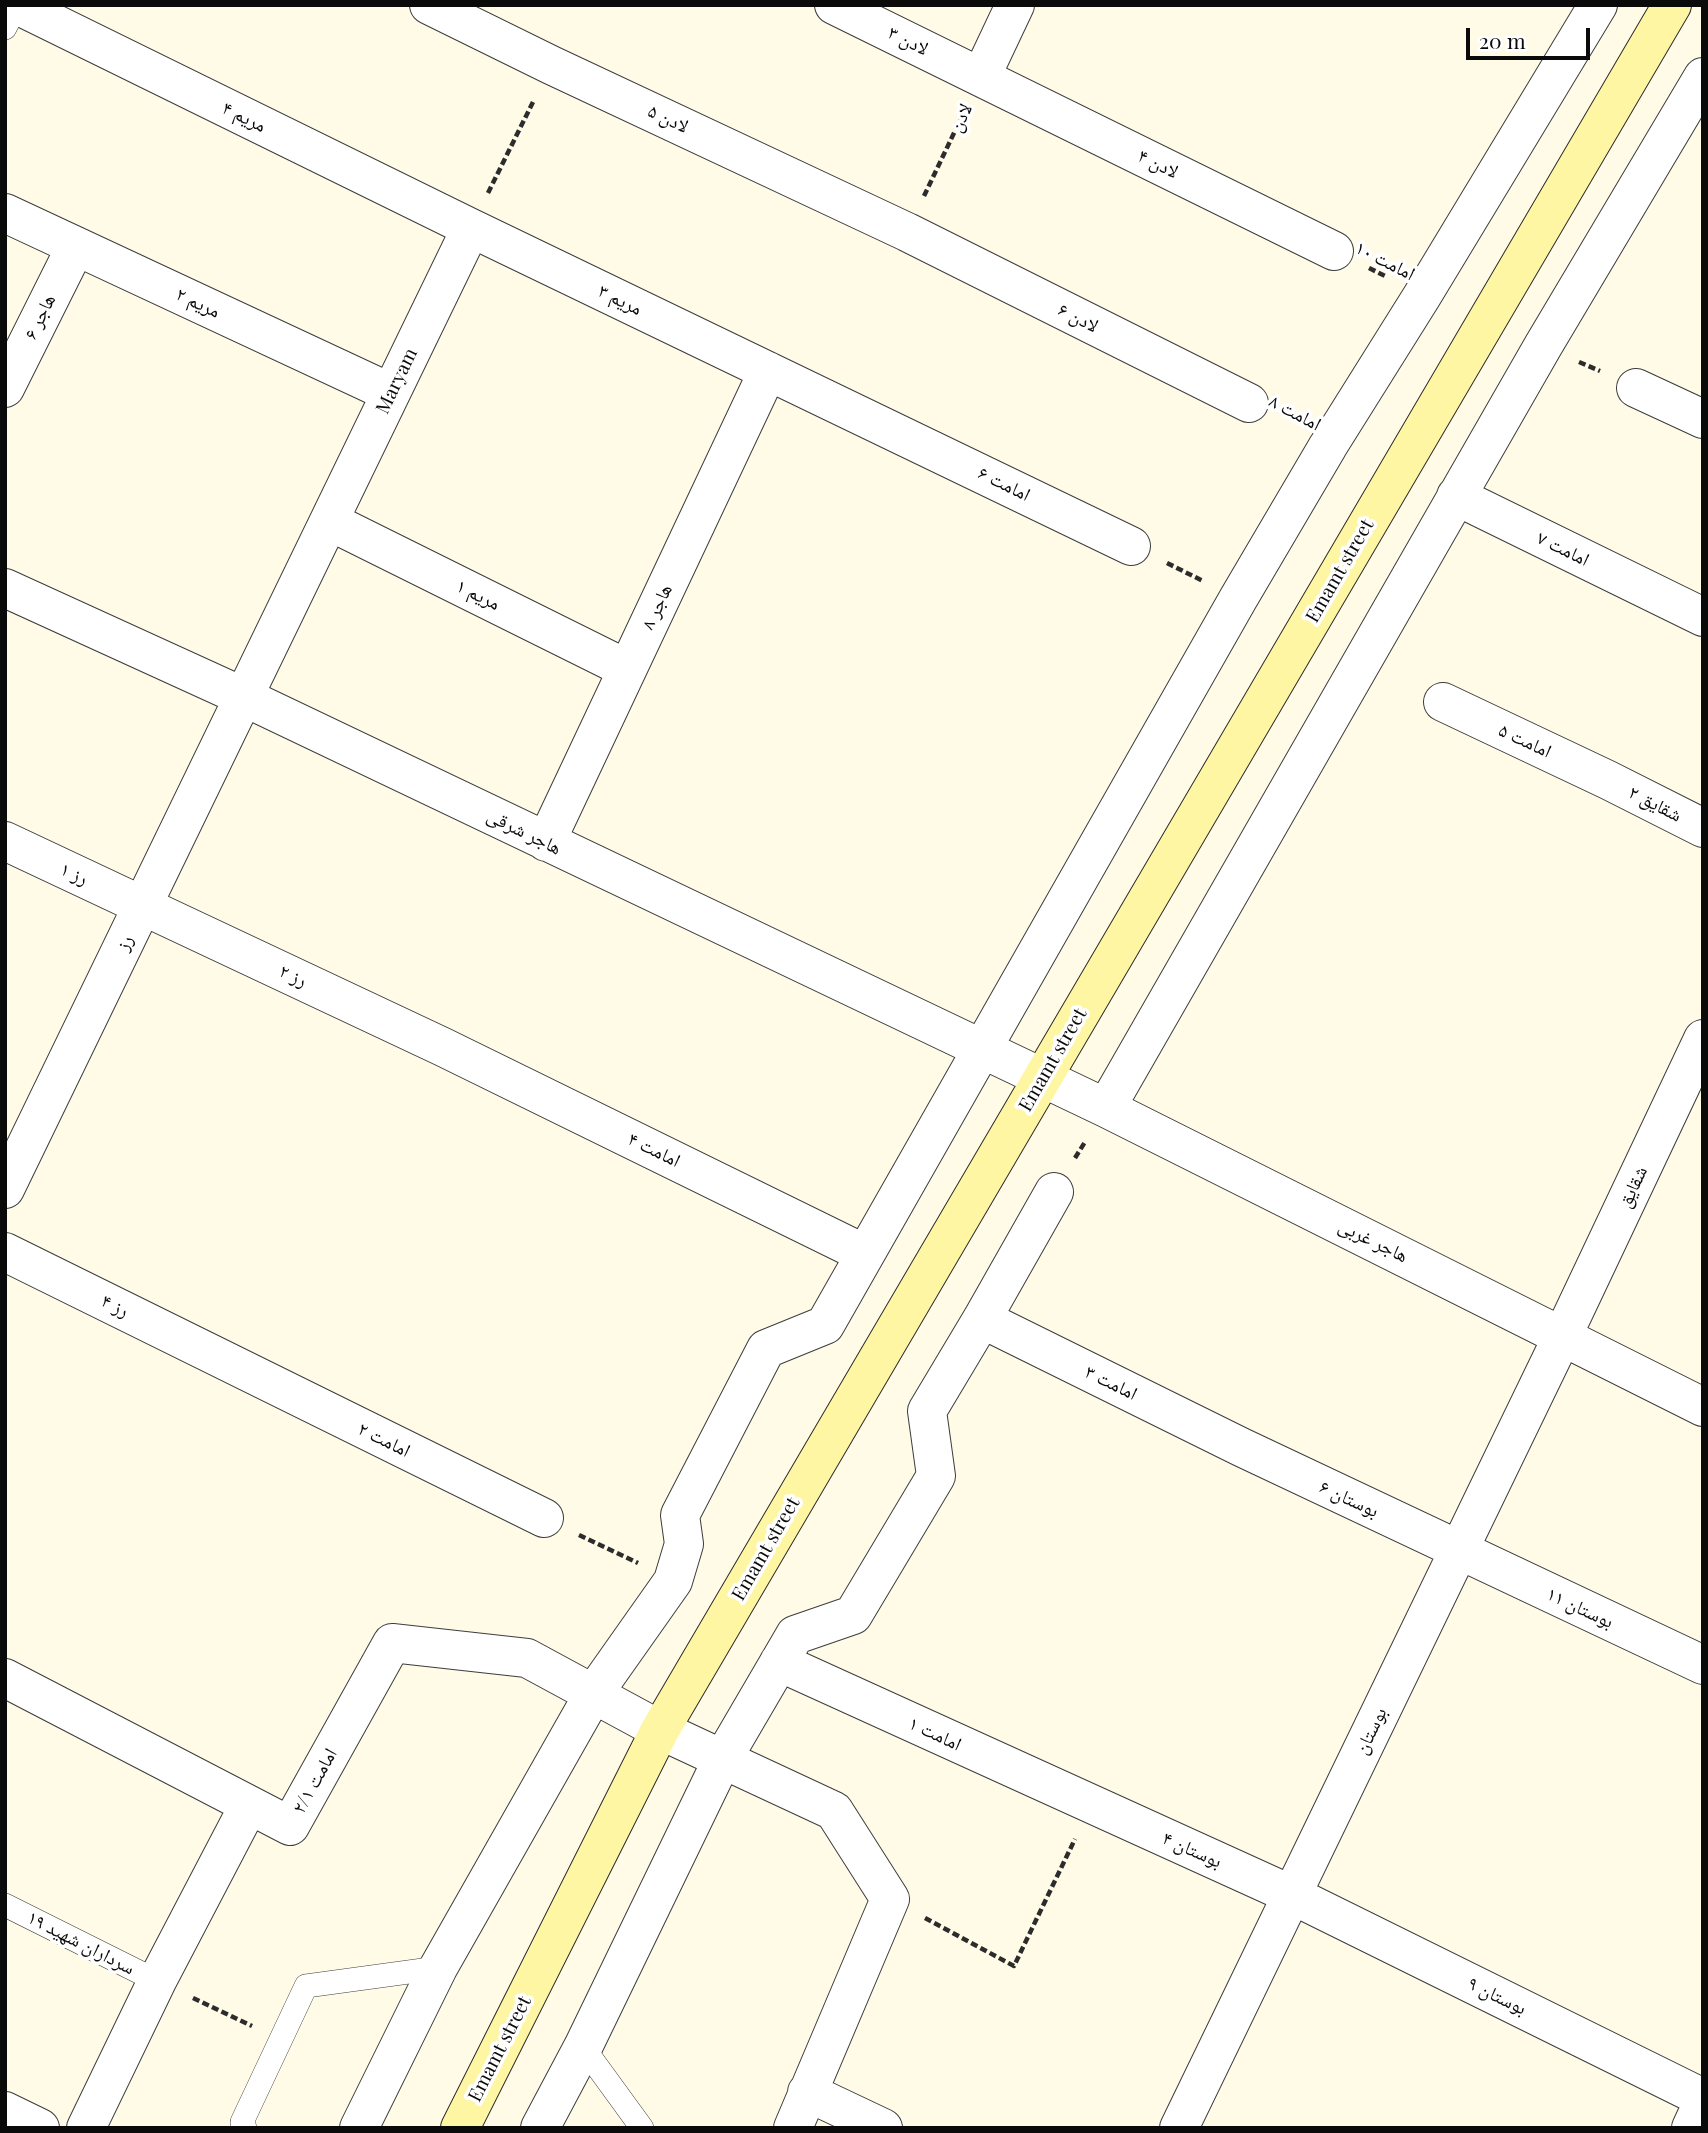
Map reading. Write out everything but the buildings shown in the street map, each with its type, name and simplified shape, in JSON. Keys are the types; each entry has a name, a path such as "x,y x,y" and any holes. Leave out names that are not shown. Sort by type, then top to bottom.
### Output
{"main road":[{"name":"Emamt street","path":"460,2128 660,1730 1672,5"}],"street":[{"name":"مریم ۴","path":"17,5 471,228"},
{"name":"لادن ۵","path":"429,5 907,232"},
{"name":"لادن ۳","path":"834,5 981,77"},
{"path":"981,77 1016,5"},
{"path":"359,2128 438,1968 594,1693 673,1581 684,1544 680,1514 766,1349 825,1325 1238,598 1598,5"},
{"name":"لادن ۴","path":"981,77 1334,250"},
{"path":"1106,1108 1456,496 1703,77"},
{"name":"مریم ۲","path":"5,213 391,393"},
{"name":"مریم ۳","path":"471,228 768,371"},
{"name":"Maryam","path":"244,697 471,228"},
{"name":"لادن ۶","path":"907,232 1249,403"},
{"name":"هاجر ۶","path":"5,388 76,246"},
{"name":"امامت ۶","path":"768,371 1131,546"},
{"name":"هاجر ۸","path":"546,842 768,371"},
{"path":"1636,388 1703,419"},
{"name":"امامت ۷","path":"1456,496 1703,617"},
{"name":"مریم ۱","path":"329,521 627,669"},
{"name":"هاجر شرقی","path":"5,588 244,697 1043,1077"},
{"name":"رز","path":"5,1189 244,697"},
{"name":"امامت ۵","path":"1443,702 1608,780"},
{"name":"شقایق ۲","path":"1608,780 1703,828"},
{"name":"رز ۱","path":"5,841 143,906"},
{"name":"رز ۲","path":"143,906 443,1047"},
{"name":"شقایق","path":"1563,1335 1703,1039"},
{"name":"امامت ۴","path":"443,1047 865,1254"},
{"name":"هاجر غربی","path":"1043,1077 1703,1407"},
{"path":"540,2128 583,2047 722,1760 795,1635 853,1615 936,1476 927,1411 1054,1192"},
{"name":"رز ۴","path":"5,1252 224,1361"},
{"name":"امامت ۳","path":"982,1319 1241,1447"},
{"name":"بوستان","path":"1179,2128 1563,1335"},
{"name":"امامت ۲","path":"224,1361 544,1518"},
{"name":"بوستان ۶","path":"1241,1447 1458,1551"},
{"name":"بوستان ۱۱","path":"1458,1551 1703,1665"},
{"name":"امامت ۲/۱","path":"8,1679 290,1826 392,1643 527,1658 594,1693"},
{"name":"امامت ۱","path":"779,1662 1091,1805"},
{"path":"594,1693 660,1730 834,1811 890,1899 793,2128"},
{"path":"86,2128 157,1982 249,1805"},
{"name":"بوستان ۴","path":"1091,1805 1292,1895"},
{"name":"بوستان ۹","path":"1292,1895 1703,2100"},
{"path":"807,2092 883,2128"},
{"path":"1690,2128 1703,2100"},
{"path":"5,2111 40,2128"}],"lane":[{"path":"5,28 17,5"},
{"name":"سرداران شهید ۱۹","path":"5,1905 157,1982"},
{"path":"245,2128 242,2122 306,1986 438,1968"},
{"path":"583,2047 642,2128"}],"path":[{"path":"471,228 551,65"},
{"name":"لادن","path":"907,232 981,77"},
{"name":"امامت ۱۰","path":"1334,250 1422,296"},
{"path":"1543,346 1636,388"},
{"path":"1131,546 1238,598"},
{"path":"1054,1192 1106,1108"},
{"path":"544,1518 673,1581"},
{"path":"890,1899 1014,1966 1091,1805"},
{"path":"157,1982 281,2040"}]}
